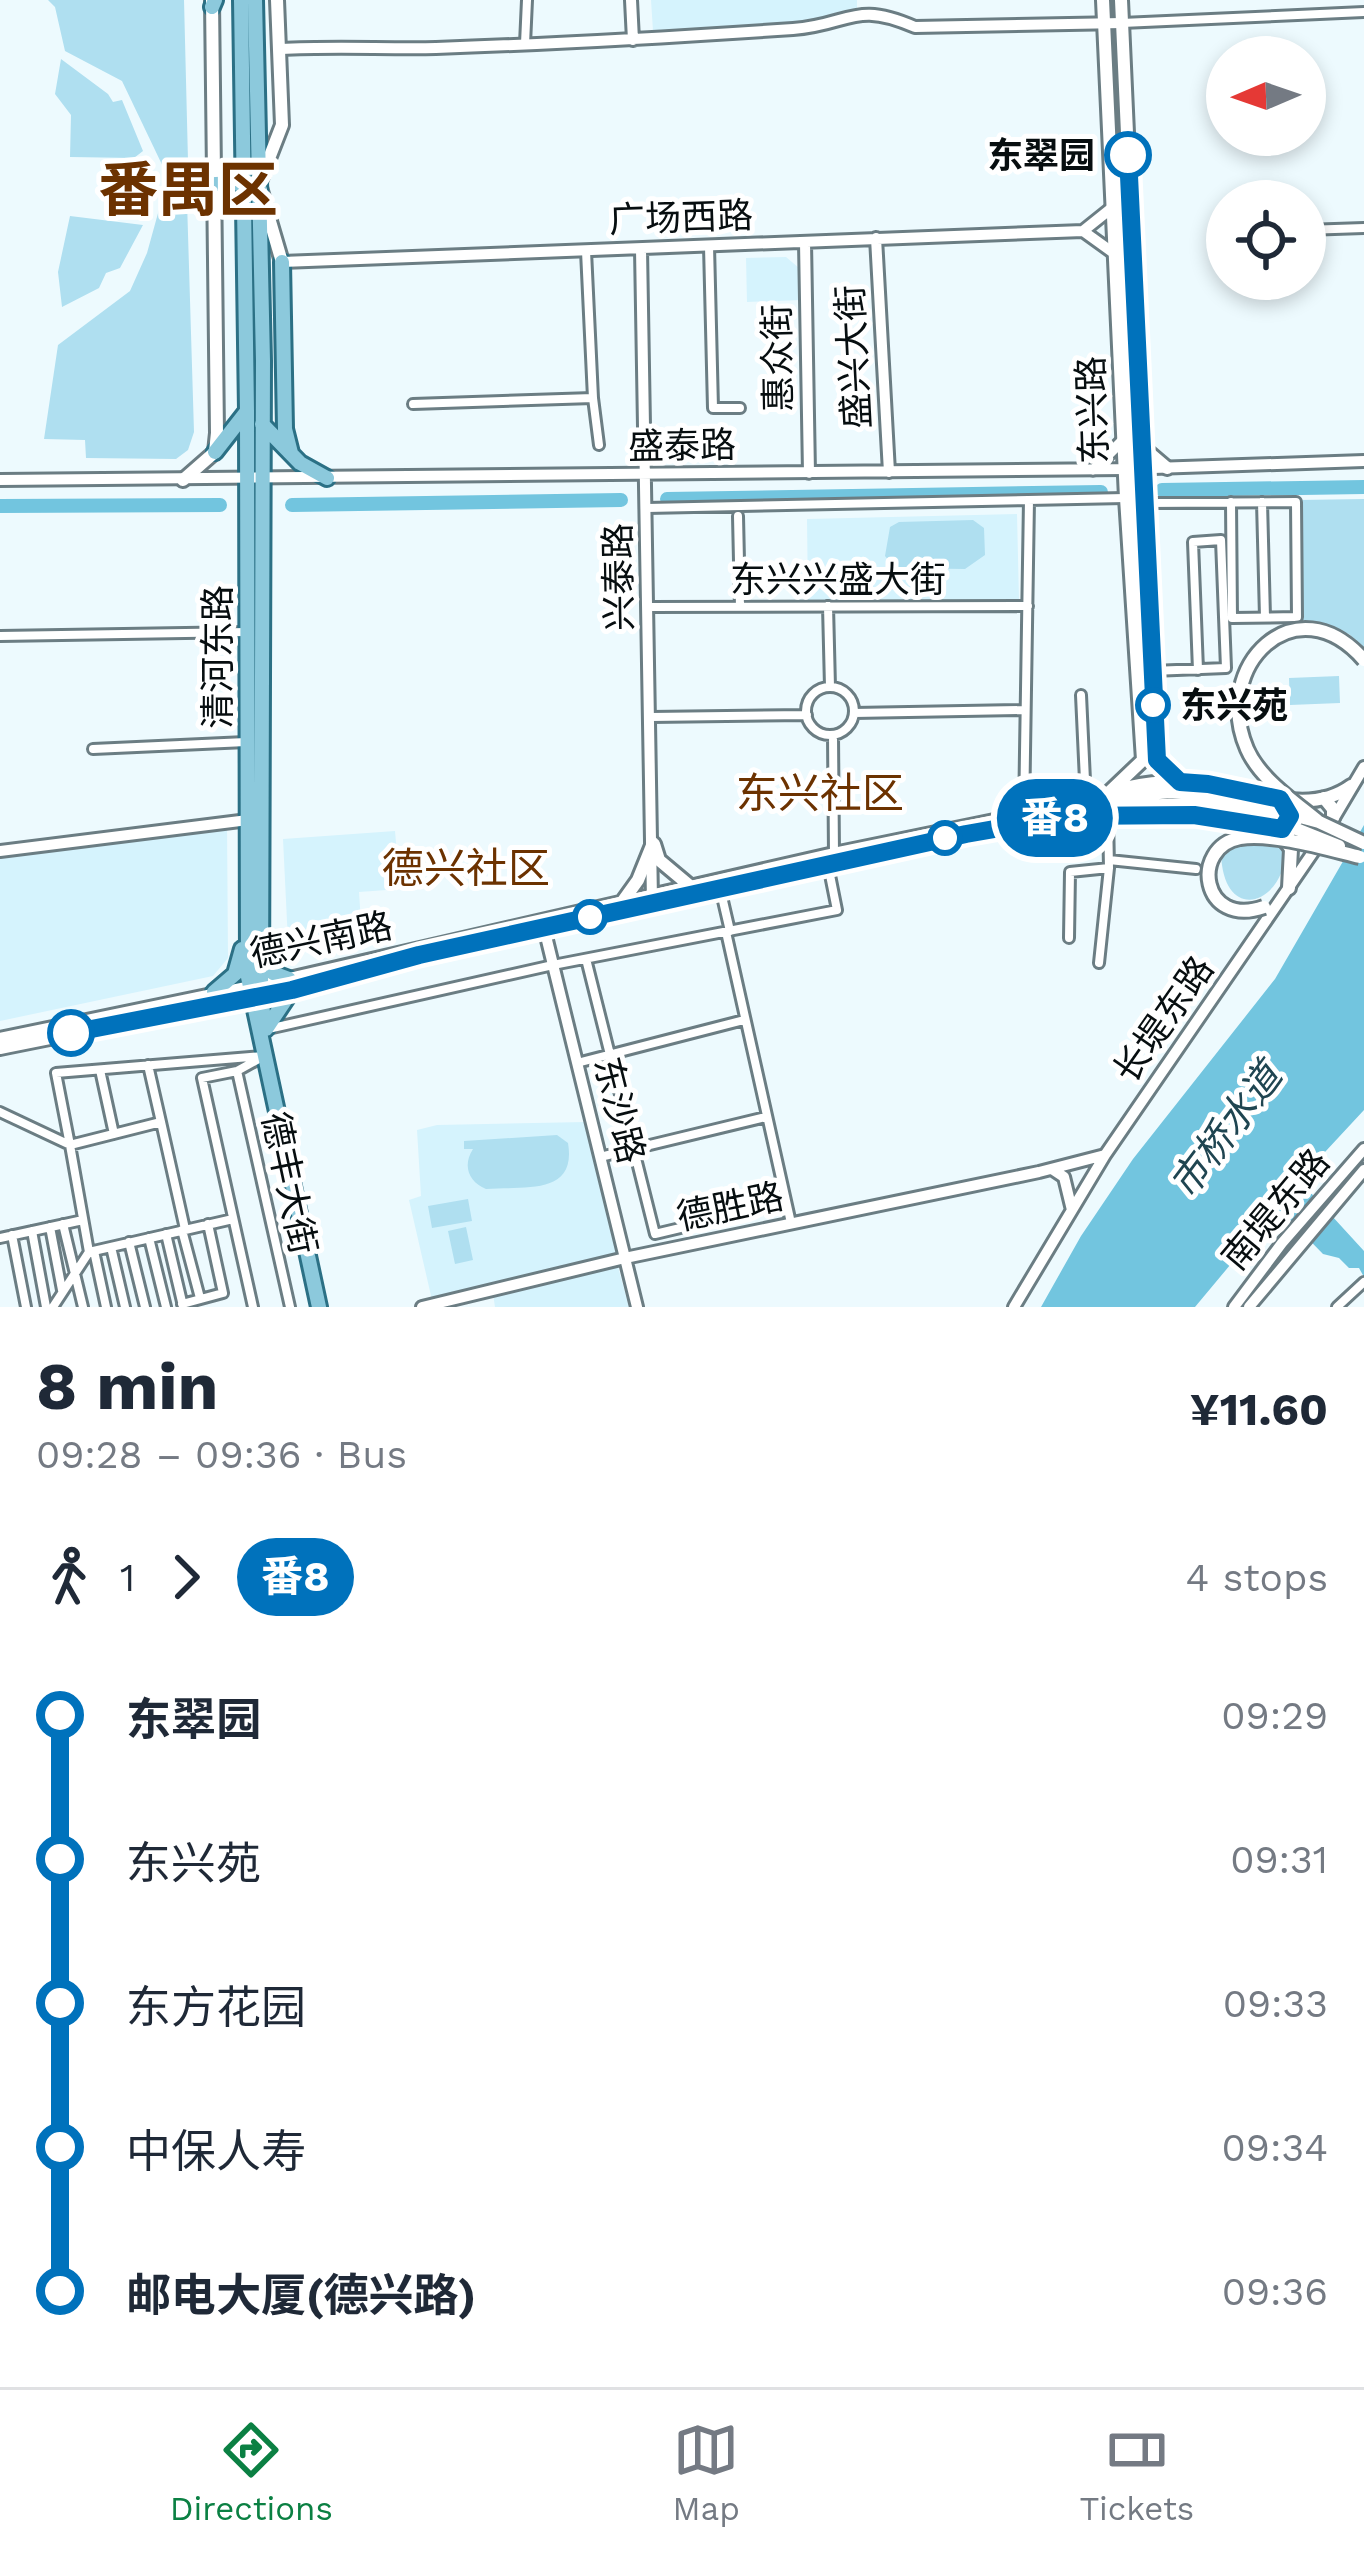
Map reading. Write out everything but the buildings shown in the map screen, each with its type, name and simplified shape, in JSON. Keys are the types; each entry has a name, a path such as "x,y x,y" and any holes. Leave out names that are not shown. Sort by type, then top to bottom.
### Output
{"main road":[{"name":"清河东路","path":"241,0 263,361 262,424 254,479"},
{"name":"清河东路","path":"255,0 247,411 255,536 253,926 262,959 255,991 323,1307"},
{"path":"277,0 282,124 252,183 282,262 285,428 291,453"},
{"name":"东兴路","path":"1099,798 1143,760 1124,469 1103,0"},
{"name":"东兴路","path":"1121,0 1157,760 1180,782"},
{"path":"213,2 218,418 214,452"},
{"path":"215,184 252,183"},
{"path":"263,361 284,360"},
{"path":"1121,404 1138,404"},
{"path":"183,480 214,452 247,411"},
{"path":"262,424 300,464 327,478"},
{"path":"1140,445 1167,468"},
{"path":"1128,534 1144,534"},
{"name":"清河东路","path":"255,536 247,632 246,742 255,991 263,1056 323,1307"},
{"path":"1363,853 1268,776 1249,752 1238,710 1242,682 1257,650 1278,636 1300,630 1333,634 1364,660"},
{"path":"1099,798 1130,786 1180,782 1280,799 1324,798 1351,786"},
{"name":"德兴南路","path":"290,984 622,902 720,888 1099,798 1169,792 1218,801"},
{"path":"1324,798 1333,809 1326,820"},
{"path":"1069,816 1194,815 1274,830 1289,823 1289,809 1280,799"},
{"path":"1218,801 1326,820"},
{"path":"1218,801 1363,853"},
{"name":"德兴南路","path":"0,1048 544,928 690,886 1069,816 1170,802 1218,801"},
{"path":"1274,830 1292,849 1289,889 1264,907 1236,911 1221,904 1210,887 1210,866 1223,845 1242,838 1311,845 1363,853"},
{"path":"653,843 659,860 690,886"},
{"path":"622,902 638,880 653,843"},
{"path":"214,992 235,974 253,926"},
{"path":"262,959 290,984 266,1029"},
{"name":"德兴南路","path":"0,1039 214,992 255,991"}],"street":[{"path":"525,44 527,0"},
{"path":"631,0 632,40"},
{"path":"281,49 432,48 806,28 864,5 915,27 1364,13"},
{"path":"1113,207 1083,231 1115,254"},
{"path":"1326,229 1364,228"},
{"name":"广场西路","path":"282,262 1083,231"},
{"name":"盛兴大街","path":"876,238 889,472"},
{"name":"惠众街","path":"805,242 809,473"},
{"path":"709,246 713,408 740,407"},
{"name":"兴泰路","path":"641,249 652,899"},
{"path":"586,251 599,445"},
{"path":"413,404 593,398"},
{"path":"1093,470 1123,440"},
{"name":"盛泰路","path":"0,480 1093,470 1364,461"},
{"path":"647,508 1126,498"},
{"path":"1024,815 1029,500"},
{"path":"1143,503 1231,502 1296,502 1297,617 1232,618 1231,502"},
{"path":"1262,502 1264,617"},
{"path":"738,516 740,607"},
{"path":"1151,671 1198,670 1226,668 1221,540 1193,542 1198,670"},
{"path":"828,606 830,687"},
{"name":"东兴兴盛大街","path":"649,607 1028,606"},
{"path":"0,636 247,632"},
{"path":"830,687 850,698 854,712 846,729 833,735 819,732 807,715 812,696 830,687"},
{"path":"1081,695 1099,798"},
{"path":"854,712 1025,710"},
{"path":"651,717 807,715"},
{"path":"266,1029 586,958 837,910 831,859 833,735"},
{"path":"93,749 246,742"},
{"name":"长堤东路","path":"1014,1307 1105,1155 1289,889 1326,820 1364,767"},
{"path":"1099,963 1109,864 1108,815"},
{"path":"0,851 248,820"},
{"path":"1070,938 1070,872 1109,864 1196,868"},
{"path":"720,888 744,1020 791,1224"},
{"name":"东沙路","path":"544,928 637,1307"},
{"path":"586,958 655,1234 786,1203"},
{"path":"577,1063 744,1020"},
{"path":"106,1307 83,1220 56,1073 263,1056"},
{"path":"253,1307 202,1078 237,1071 263,1056"},
{"path":"148,1065 200,1299"},
{"path":"100,1070 114,1134"},
{"name":"德丰大街","path":"237,1071 290,1307"},
{"path":"0,1112 70,1145 161,1123"},
{"path":"600,1157 766,1117"},
{"name":"南堤东路","path":"1249,1307 1323,1195 1364,1149"},
{"name":"德胜路","path":"422,1307 625,1258 1105,1155"},
{"path":"1052,1169 1064,1177 1072,1210"},
{"name":"南堤东路","path":"1234,1307 1364,1170"},
{"path":"0,1238 83,1220"},
{"path":"49,1307 92,1251 233,1220"},
{"path":"63,1224 83,1307"},
{"path":"166,1234 183,1305 223,1293 208,1224"},
{"path":"50,1227 65,1307"},
{"path":"32,1231 49,1307"},
{"path":"12,1235 26,1307"},
{"path":"149,1238 166,1307"},
{"path":"129,1242 145,1307"},
{"path":"111,1247 125,1307"},
{"path":"1337,1307 1364,1283"}],"shaded area":[{"path":"48,0 184,0 188,161 178,166 178,173 166,173 122,81 65,51 55,7"},
{"path":"651,0 857,0 857,10 761,29 653,31"},
{"path":"61,59 113,102 122,100 143,151 134,158 70,157 71,115 55,94"},
{"path":"187,201 194,432 188,450 176,459 86,458 85,440 44,439 58,345 130,291 160,206"},
{"path":"70,216 143,225 120,268 106,273 99,288 62,307 58,272"},
{"path":"786,257 799,268 801,300 747,302 746,258"},
{"path":"1364,499 1364,648 1349,634 1298,619 1299,500"},
{"path":"1017,514 1019,600 808,602 807,519"},
{"path":"973,520 984,528 985,555 965,569 895,568 885,556 890,527 899,522"},
{"path":"1339,676 1340,703 1290,705 1289,678"},
{"path":"227,824 228,958 213,976 0,1021 0,855"},
{"path":"395,831 400,889 359,892 362,938 288,942 283,839"},
{"path":"1235,843 1286,848 1276,882 1255,899 1232,892 1225,877 1221,854"},
{"path":"586,1122 617,1253 432,1300 409,1200 421,1196 417,1130 437,1125"},
{"path":"557,1135 568,1143 569,1160 564,1172 545,1185 486,1189 469,1173 473,1149 464,1149 464,1141"},
{"path":"468,1199 472,1221 432,1228 428,1206"},
{"path":"466,1227 473,1260 455,1264 448,1231"},
{"path":"618,1267 629,1307 495,1307 493,1294"}],"water":[{"name":"市桥水道","path":"1364,825 1364,1110 1299,1180 1364,1251 1364,1277 1359,1268 1349,1268 1339,1258 1323,1254 1276,1210 1195,1307 1041,1307 1133,1159 1275,979"}],"waterway":[{"path":"1162,490 1364,487"},
{"path":"667,499 1101,492"},
{"path":"292,505 621,500"},
{"path":"0,506 220,505"}],"bus line":[{"name":"番8","path":"71,1033 292,990 419,955 966,834 1069,816 1194,815 1282,829 1290,816 1280,799 1180,782 1157,760 1128,155"}],"place":[{"name":"东翠园","path":"1128,155"},
{"name":"东兴苑","path":"1153,705"}],"district":[{"name":"番禺区","path":"188,190"},
{"name":"东兴社区","path":"820,793"},
{"name":"德兴社区","path":"466,868"}]}
